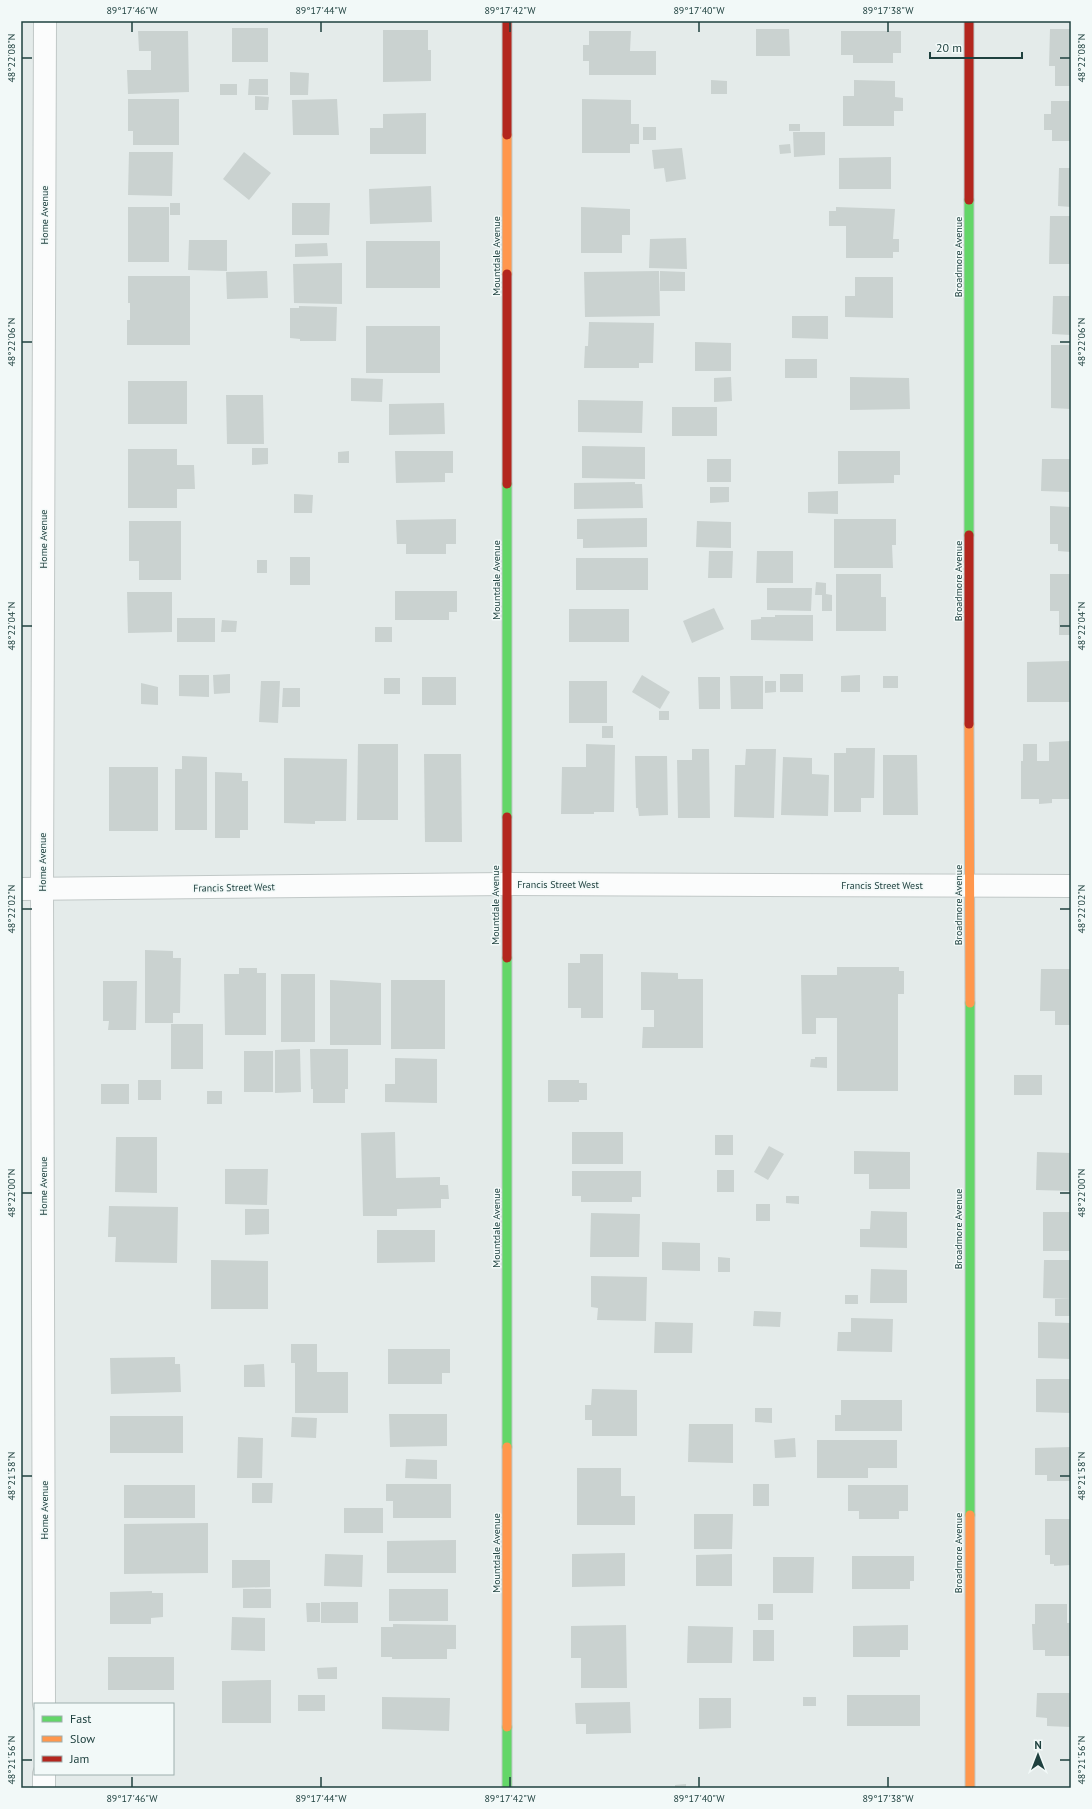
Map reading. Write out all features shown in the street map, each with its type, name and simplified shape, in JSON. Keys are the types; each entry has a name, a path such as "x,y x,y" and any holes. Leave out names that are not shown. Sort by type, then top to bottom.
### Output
{"street":[{"name":"Home Avenue","path":"44,1703 32,889 45,21"},
{"name":"Mountdale Avenue","path":"507,21 507,1788"},
{"name":"Broadmore Avenue","path":"969,21 970,1788"},
{"name":"Francis Street West","path":"32,889 506,884 1071,886"},
{"path":"44,1775 44,1788"}],"building":[{"path":"232,28 268,28 268,62 232,62"},
{"path":"756,29 789,29 790,56 756,56"},
{"path":"1050,29 1071,29 1071,86 1055,86 1055,66 1049,66"},
{"path":"383,30 428,30 428,50 431,50 431,81 383,82"},
{"path":"138,31 188,31 189,92 128,94 127,70 151,70 151,51 139,51"},
{"path":"589,31 631,31 630,51 656,51 656,75 589,75 589,61 583,61 583,45 589,45"},
{"path":"841,31 901,31 901,53 893,53 893,63 853,63 853,55 841,55"},
{"path":"290,72 309,73 308,95 290,95"},
{"path":"249,79 268,79 268,95 248,95"},
{"path":"711,80 727,81 727,94 711,94"},
{"path":"854,80 895,81 895,97 903,98 903,111 894,111 894,126 843,126 843,96 854,96"},
{"path":"220,84 237,84 237,95 220,95"},
{"path":"255,96 269,97 268,110 255,110"},
{"path":"128,99 179,99 179,145 133,145 133,131 128,131"},
{"path":"337,99 339,135 293,135 292,100"},
{"path":"582,99 631,100 631,124 639,124 639,144 630,144 630,153 582,153"},
{"path":"1051,101 1071,101 1071,141 1052,141 1052,130 1044,130 1044,114 1051,114"},
{"path":"426,113 426,154 370,154 370,128 383,128 383,114"},
{"path":"789,124 800,124 800,131 789,131"},
{"path":"643,127 656,127 656,140 643,140"},
{"path":"793,132 825,132 825,155 794,157"},
{"path":"790,144 791,153 780,154 779,145"},
{"path":"682,148 686,179 666,182 664,168 654,169 652,150"},
{"path":"129,152 173,152 172,196 128,195"},
{"path":"244,152 271,173 249,200 223,179"},
{"path":"891,157 891,189 839,189 839,158"},
{"path":"1059,168 1071,168 1071,207 1058,206"},
{"path":"431,186 432,222 370,224 369,189"},
{"path":"170,203 180,203 180,215 170,215"},
{"path":"292,203 330,203 329,235 292,235"},
{"path":"128,207 169,207 169,262 128,262"},
{"path":"581,207 630,209 630,235 622,235 622,253 581,253"},
{"path":"836,207 895,209 893,239 899,239 899,252 893,252 893,258 846,258 846,226 829,226 829,211 836,211"},
{"path":"1050,216 1071,216 1071,264 1049,264"},
{"path":"686,238 687,269 649,268 650,239"},
{"path":"189,240 227,240 227,271 188,270"},
{"path":"366,241 440,241 440,288 366,288"},
{"path":"327,243 328,256 295,257 295,244"},
{"path":"342,263 342,304 294,303 293,264"},
{"path":"267,271 268,298 227,299 226,272"},
{"path":"659,271 660,316 585,317 584,272"},
{"path":"660,271 685,272 685,291 660,291"},
{"path":"128,276 190,276 190,345 127,345 127,320 130,320 130,303 128,303"},
{"path":"855,277 893,277 893,318 845,317 845,296 855,296"},
{"path":"1053,296 1071,296 1071,335 1052,334"},
{"path":"299,306 337,307 336,341 300,341 300,339 290,338 290,308 299,308"},
{"path":"792,316 828,316 828,339 792,338"},
{"path":"589,322 654,323 653,363 639,363 639,368 584,368 585,346 588,346"},
{"path":"366,326 440,326 440,373 366,373"},
{"path":"695,342 731,343 731,371 695,371"},
{"path":"1051,345 1071,345 1071,409 1051,408"},
{"path":"785,359 817,359 817,378 785,378"},
{"path":"731,377 732,401 714,402 714,378"},
{"path":"850,377 909,378 910,409 850,410"},
{"path":"351,378 383,379 382,402 351,401"},
{"path":"128,381 187,381 187,424 128,424"},
{"path":"226,395 263,395 264,444 227,444"},
{"path":"578,400 643,401 642,433 578,432"},
{"path":"444,403 445,434 389,435 389,404"},
{"path":"672,407 717,407 717,436 672,436"},
{"path":"582,446 645,447 645,479 582,478"},
{"path":"252,448 268,448 268,464 252,465"},
{"path":"128,449 177,449 177,465 194,465 195,489 177,489 177,508 128,508"},
{"path":"349,451 349,463 338,463 338,452"},
{"path":"395,451 453,451 453,473 445,473 445,482 396,483"},
{"path":"838,451 900,451 900,475 894,475 894,483 838,484"},
{"path":"707,459 731,459 731,482 707,482"},
{"path":"1042,459 1071,459 1071,492 1041,491"},
{"path":"635,482 635,484 642,484 643,508 574,509 574,483"},
{"path":"710,487 729,487 729,502 710,503"},
{"path":"838,491 838,514 808,513 808,492"},
{"path":"294,494 313,495 312,513 294,513"},
{"path":"1050,506 1071,507 1071,552 1058,551 1058,544 1050,544"},
{"path":"647,518 647,547 583,548 583,539 577,539 577,519"},
{"path":"456,519 456,544 446,544 446,554 406,554 406,544 397,544 396,520"},
{"path":"834,519 896,519 896,545 892,545 893,568 834,568"},
{"path":"129,521 181,521 181,580 139,580 139,561 129,561"},
{"path":"697,521 731,522 731,548 696,547"},
{"path":"709,551 733,551 732,578 708,578"},
{"path":"757,551 793,551 793,583 756,583"},
{"path":"290,557 310,557 310,585 290,585"},
{"path":"576,558 648,558 648,590 576,590"},
{"path":"257,560 267,560 267,573 257,573"},
{"path":"836,574 881,574 881,597 886,597 886,631 836,631"},
{"path":"1050,574 1071,574 1071,635 1059,635 1059,611 1050,611"},
{"path":"816,582 826,583 826,594 832,595 832,611 822,611 822,595 815,595"},
{"path":"767,588 812,588 811,611 767,610"},
{"path":"395,591 457,591 457,612 449,612 449,620 395,620"},
{"path":"127,592 172,592 172,632 128,633"},
{"path":"714,608 724,629 692,643 683,621"},
{"path":"569,609 629,609 629,642 569,642"},
{"path":"775,615 813,615 813,641 751,640 751,620 761,619 761,617 775,617"},
{"path":"177,618 215,618 215,642 177,642"},
{"path":"222,620 237,621 236,632 221,632"},
{"path":"375,627 392,627 392,642 375,642"},
{"path":"1069,661 1070,702 1027,702 1027,662"},
{"path":"230,674 230,693 214,694 213,675"},
{"path":"780,674 803,674 803,692 780,692"},
{"path":"179,675 209,675 209,697 179,696"},
{"path":"642,675 670,692 660,709 632,692"},
{"path":"860,675 860,692 841,692 841,676"},
{"path":"730,676 763,676 763,709 731,709"},
{"path":"883,676 898,676 898,688 883,688"},
{"path":"422,677 456,677 456,705 422,705"},
{"path":"698,677 720,677 720,709 699,709"},
{"path":"384,678 400,678 400,694 384,694"},
{"path":"261,681 280,681 278,723 259,722"},
{"path":"569,681 607,681 607,723 569,723"},
{"path":"765,681 776,681 776,692 765,693"},
{"path":"141,683 158,687 158,705 141,704"},
{"path":"283,688 300,688 300,707 282,707"},
{"path":"659,711 669,711 669,720 659,720"},
{"path":"602,726 613,726 613,738 602,738"},
{"path":"1070,741 1070,799 1052,799 1052,803 1039,804 1039,799 1021,799 1021,761 1023,761 1023,744 1037,744 1037,761 1049,761 1049,742"},
{"path":"358,744 398,744 398,820 357,820"},
{"path":"586,744 615,745 614,812 594,812 594,814 561,814 562,767 586,767"},
{"path":"846,748 875,748 874,798 861,798 861,812 834,812 834,753 846,753"},
{"path":"692,749 709,749 710,818 678,818 677,760 692,760"},
{"path":"746,749 776,749 774,818 734,817 735,765 745,765"},
{"path":"424,754 461,754 462,842 425,842"},
{"path":"883,755 917,755 918,815 883,815"},
{"path":"182,756 207,757 207,830 175,830 175,769 182,769"},
{"path":"635,756 667,756 668,815 639,816 638,808 636,808"},
{"path":"783,757 812,758 812,774 829,775 828,816 781,815"},
{"path":"284,758 347,759 346,821 315,821 315,824 284,823"},
{"path":"109,767 158,767 158,831 109,831"},
{"path":"215,772 242,773 242,781 248,781 248,830 240,830 240,838 215,838"},
{"path":"145,950 173,951 173,958 181,958 180,1013 173,1013 173,1023 145,1023"},
{"path":"580,954 603,954 603,1018 581,1018 581,1008 568,1008 568,963 580,963"},
{"path":"837,967 899,967 899,971 904,971 904,994 898,994 898,1091 837,1091 837,1018 816,1018 816,1034 802,1034 801,975 837,975"},
{"path":"239,968 257,968 257,973 266,973 266,1035 225,1035 224,974 239,974"},
{"path":"1041,969 1071,969 1071,1025 1055,1025 1055,1011 1040,1011"},
{"path":"641,972 678,973 678,979 703,979 703,1048 642,1048 643,1027 654,1027 654,1010 641,1010"},
{"path":"281,974 315,974 315,1042 281,1042"},
{"path":"330,980 381,983 381,1045 330,1045"},
{"path":"391,980 445,980 445,1049 391,1049"},
{"path":"103,981 137,981 136,1030 108,1030 109,1021 103,1021"},
{"path":"171,1024 203,1024 203,1069 171,1069"},
{"path":"300,1049 301,1092 275,1093 275,1050"},
{"path":"310,1049 348,1049 348,1089 345,1089 345,1103 313,1103 313,1089 311,1089"},
{"path":"244,1051 273,1051 273,1092 244,1092"},
{"path":"815,1057 827,1057 827,1068 810,1067 811,1059 815,1059"},
{"path":"395,1058 437,1059 437,1103 385,1102 385,1084 395,1084"},
{"path":"1014,1075 1042,1075 1042,1095 1014,1095"},
{"path":"138,1080 161,1080 161,1100 138,1100"},
{"path":"548,1080 579,1080 579,1083 587,1083 587,1100 579,1100 579,1102 548,1102"},
{"path":"101,1084 129,1084 129,1104 101,1104"},
{"path":"207,1091 222,1091 222,1104 207,1104"},
{"path":"395,1132 396,1178 440,1177 440,1185 448,1185 449,1199 441,1199 441,1208 397,1209 397,1216 363,1216 361,1133"},
{"path":"572,1132 623,1132 623,1164 572,1164"},
{"path":"715,1135 733,1135 733,1155 715,1155"},
{"path":"116,1137 157,1137 157,1193 115,1192"},
{"path":"769,1146 784,1154 768,1180 754,1172"},
{"path":"854,1151 910,1152 910,1189 869,1189 869,1174 854,1174"},
{"path":"1037,1152 1071,1153 1071,1191 1036,1190"},
{"path":"225,1169 268,1169 267,1205 225,1204"},
{"path":"717,1170 734,1170 734,1192 717,1192"},
{"path":"572,1171 641,1171 641,1197 632,1197 632,1202 581,1202 581,1196 572,1196"},
{"path":"786,1196 799,1196 799,1204 786,1203"},
{"path":"756,1204 770,1204 770,1221 756,1221"},
{"path":"109,1206 178,1207 177,1263 115,1262 116,1237 108,1237"},
{"path":"245,1209 269,1209 269,1234 245,1235"},
{"path":"871,1211 907,1212 907,1248 860,1247 860,1229 870,1229"},
{"path":"1043,1212 1071,1212 1071,1251 1043,1251"},
{"path":"591,1213 640,1214 639,1257 590,1257"},
{"path":"377,1230 435,1230 435,1262 377,1263"},
{"path":"662,1242 700,1243 700,1271 662,1270"},
{"path":"718,1257 730,1258 730,1272 718,1272"},
{"path":"211,1260 268,1261 268,1309 211,1309"},
{"path":"1044,1260 1071,1260 1071,1299 1043,1298"},
{"path":"871,1269 907,1270 907,1303 870,1303"},
{"path":"591,1276 647,1277 646,1321 597,1320 598,1308 591,1307"},
{"path":"845,1295 858,1295 858,1304 845,1304"},
{"path":"1055,1299 1071,1299 1071,1316 1055,1316"},
{"path":"754,1311 781,1312 780,1327 753,1326"},
{"path":"851,1318 893,1319 892,1352 837,1351 838,1332 851,1332"},
{"path":"655,1322 693,1323 692,1353 654,1353"},
{"path":"1038,1322 1071,1323 1071,1359 1038,1358"},
{"path":"291,1344 317,1344 317,1372 348,1372 348,1413 295,1413 295,1363 291,1363"},
{"path":"388,1349 450,1349 450,1373 442,1373 442,1384 388,1384"},
{"path":"175,1357 175,1364 180,1364 181,1392 111,1394 110,1358"},
{"path":"264,1364 265,1387 244,1387 244,1365"},
{"path":"1036,1379 1071,1379 1071,1413 1036,1412"},
{"path":"592,1389 637,1390 637,1436 592,1436 592,1420 585,1420 585,1405 591,1405"},
{"path":"841,1400 902,1400 902,1431 835,1431 835,1415 841,1415"},
{"path":"755,1408 772,1408 772,1423 755,1422"},
{"path":"389,1414 447,1414 447,1446 390,1447"},
{"path":"110,1416 183,1416 183,1453 110,1453"},
{"path":"292,1417 317,1418 316,1438 291,1437"},
{"path":"689,1424 733,1424 733,1463 688,1462"},
{"path":"238,1437 263,1438 262,1478 237,1478"},
{"path":"795,1438 796,1457 775,1458 774,1440"},
{"path":"817,1440 897,1440 897,1468 868,1468 868,1478 817,1478"},
{"path":"1071,1447 1071,1481 1047,1481 1047,1475 1035,1475 1035,1448"},
{"path":"406,1459 437,1460 437,1479 405,1478"},
{"path":"577,1468 621,1468 621,1496 635,1496 635,1525 577,1525"},
{"path":"252,1483 273,1483 272,1503 252,1503"},
{"path":"386,1484 451,1484 451,1518 393,1518 393,1501 386,1501"},
{"path":"753,1484 769,1484 769,1506 753,1506"},
{"path":"124,1485 195,1485 195,1518 124,1518"},
{"path":"848,1485 908,1485 908,1511 899,1511 899,1519 859,1519 859,1511 848,1511"},
{"path":"344,1508 383,1508 383,1533 344,1533"},
{"path":"694,1514 733,1514 732,1549 694,1549"},
{"path":"1045,1519 1071,1519 1071,1565 1054,1566 1054,1564 1050,1564 1050,1555 1045,1555"},
{"path":"208,1523 208,1573 124,1574 124,1524"},
{"path":"456,1540 456,1573 387,1573 387,1541"},
{"path":"625,1553 625,1586 572,1587 572,1554"},
{"path":"325,1554 363,1555 362,1587 324,1586"},
{"path":"732,1554 732,1586 696,1586 696,1555"},
{"path":"852,1556 914,1556 914,1581 910,1581 910,1589 852,1589"},
{"path":"773,1557 814,1557 813,1593 773,1593"},
{"path":"232,1560 270,1560 270,1587 232,1588"},
{"path":"243,1589 271,1589 271,1608 243,1608"},
{"path":"389,1589 448,1589 448,1621 389,1621"},
{"path":"152,1591 152,1593 163,1593 163,1617 151,1618 151,1624 110,1624 110,1592"},
{"path":"321,1602 358,1602 358,1623 321,1623"},
{"path":"306,1603 320,1603 320,1622 307,1622"},
{"path":"758,1604 773,1604 773,1620 758,1620"},
{"path":"1035,1604 1067,1604 1067,1623 1071,1623 1071,1656 1045,1656 1045,1650 1033,1650 1032,1624 1035,1624"},
{"path":"232,1617 265,1618 265,1651 231,1650"},
{"path":"393,1624 456,1625 456,1649 447,1649 447,1659 392,1659 392,1657 381,1657 381,1627 393,1627"},
{"path":"626,1625 627,1688 581,1688 581,1658 571,1658 571,1626"},
{"path":"908,1625 908,1650 900,1650 900,1657 853,1657 853,1626"},
{"path":"688,1626 733,1627 732,1663 687,1663"},
{"path":"753,1630 774,1630 774,1661 753,1661"},
{"path":"108,1657 174,1657 174,1690 108,1690"},
{"path":"337,1667 337,1679 318,1679 317,1668"},
{"path":"271,1680 271,1723 222,1723 222,1681"},
{"path":"1037,1693 1071,1693 1071,1727 1047,1726 1047,1718 1036,1717"},
{"path":"298,1695 325,1695 325,1711 298,1711"},
{"path":"847,1695 920,1695 920,1726 847,1726"},
{"path":"382,1697 450,1698 449,1731 382,1729"},
{"path":"803,1697 816,1697 816,1706 803,1706"},
{"path":"699,1698 731,1698 731,1728 699,1729"},
{"path":"630,1702 631,1733 586,1734 586,1724 576,1724 575,1703"},
{"path":"686,1784 686,1788 675,1788 675,1785"}],"traffic: fast":[{"path":"969,200 969,535"},
{"path":"507,484 507,817"},
{"path":"507,958 507,1447"},
{"path":"970,1003 970,1515"},
{"path":"507,1727 507,1788"}],"traffic: slow":[{"path":"507,135 507,274"},
{"path":"969,724 970,1003"},
{"path":"507,1447 507,1727"},
{"path":"970,1515 970,1788"}],"traffic: jam":[{"path":"507,21 507,135"},
{"path":"969,21 969,200"},
{"path":"507,274 507,484"},
{"path":"969,535 969,724"},
{"path":"507,817 507,958"}]}
